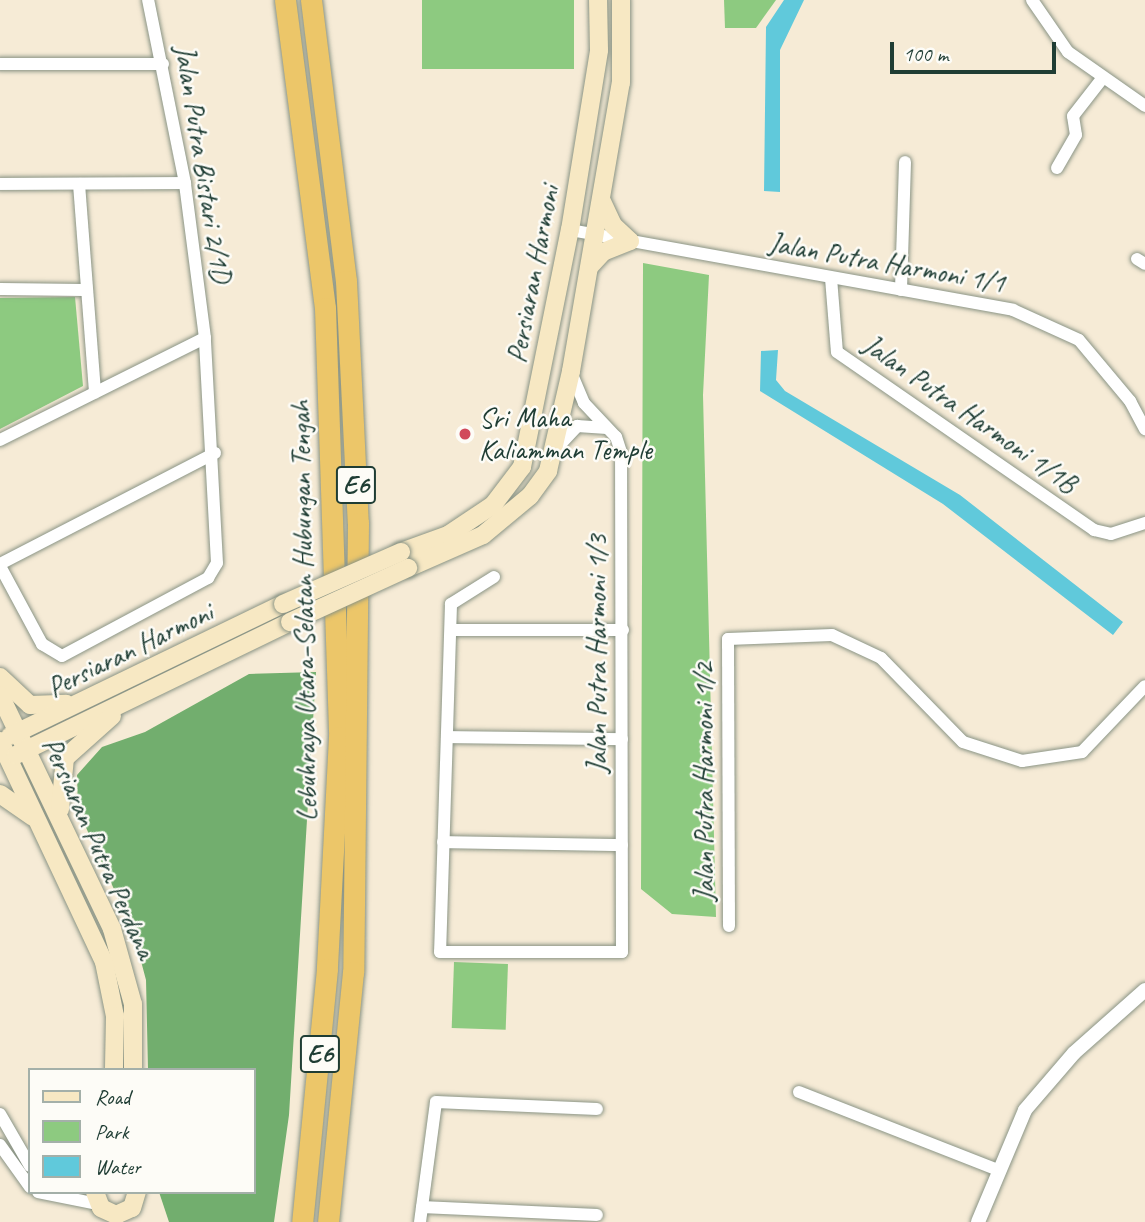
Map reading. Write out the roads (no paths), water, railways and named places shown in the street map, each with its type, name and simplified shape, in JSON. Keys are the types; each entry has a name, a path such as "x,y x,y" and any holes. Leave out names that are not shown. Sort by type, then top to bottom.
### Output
{"highway":[{"name":"Lebuhraya Utara–Selatan Hubungan Tengah","path":"285,0 325,308 335,508 340,737 327,969 302,1222"},
{"name":"Lebuhraya Utara–Selatan Hubungan Tengah","path":"311,0 346,281 358,523 353,972 339,1140 328,1222"}],"main road":[{"name":"Persiaran Harmoni","path":"4,761 117,710 290,622 447,536 493,505 522,467 570,230 599,50 598,0"},
{"name":"Persiaran Harmoni","path":"0,741 95,698 283,604 483,535 530,496 551,456 571,371 621,83 621,0"},
{"path":"590,266 603,252 630,241 606,215 601,196"},
{"path":"0,677 30,705 95,698"},
{"name":"Persiaran Putra Perdana","path":"0,695 61,821 127,974 133,1068"},
{"path":"61,821 58,784 65,758 117,710"},
{"name":"Persiaran Putra Perdana","path":"0,741 4,761 40,824 104,962 115,1016 114,1068"},
{"path":"0,794 40,824"},
{"path":"96,1198 121,1214 136,1194"}],"street":[{"name":"Jalan Putra Bistari 2/1D","path":"0,565 42,645 62,656 215,572 215,453 205,338 185,183 148,0"},
{"path":"1032,0 1068,52 1101,80 1145,106"},
{"path":"0,64 163,64"},
{"path":"1057,169 1076,135 1073,116 1101,80"},
{"path":"901,290 905,162"},
{"path":"0,184 185,183"},
{"path":"79,184 84,290 94,392"},
{"name":"Jalan Putra Harmoni 1/1","path":"570,230 1013,310 1079,340 1130,401 1145,429"},
{"name":"Jalan Putra Harmoni 1/1B","path":"831,278 837,352 1094,530 1111,534 1145,523"},
{"path":"0,289 84,290"},
{"path":"0,423 3,438 205,338"},
{"name":"Jalan Putra Harmoni 1/3","path":"443,842 440,952 622,952 621,452 607,428 584,402 571,371"},
{"name":"Persiaran Harmoni","path":"551,456 577,426 607,428"},
{"path":"0,565 215,453"},
{"path":"494,577 456,596 450,630 443,842 622,845"},
{"path":"450,630 623,630"},
{"name":"Jalan Putra Harmoni 1/2","path":"729,926 728,639 832,635 881,658 963,742 1022,761 1082,752 1145,685"},
{"path":"447,737 622,739"},
{"path":"978,1222 995,1169 1040,1090 1145,990"},
{"path":"799,1092 995,1169"},
{"path":"420,1222 436,1102 597,1109"},
{"path":"0,1114 28,1163"},
{"path":"0,1145 28,1184"},
{"path":"57,1194 96,1198"},
{"path":"422,1207 597,1215"}],"water":[{"path":"784,0 804,0 780,50 780,192 764,191 766,27"},
{"path":"778,350 776,380 785,391 960,495 1123,622 1113,635 943,504 760,391 761,351"}],"place":[{"name":"Sri Maha Kaliamman Temple","path":"465,434"}]}
